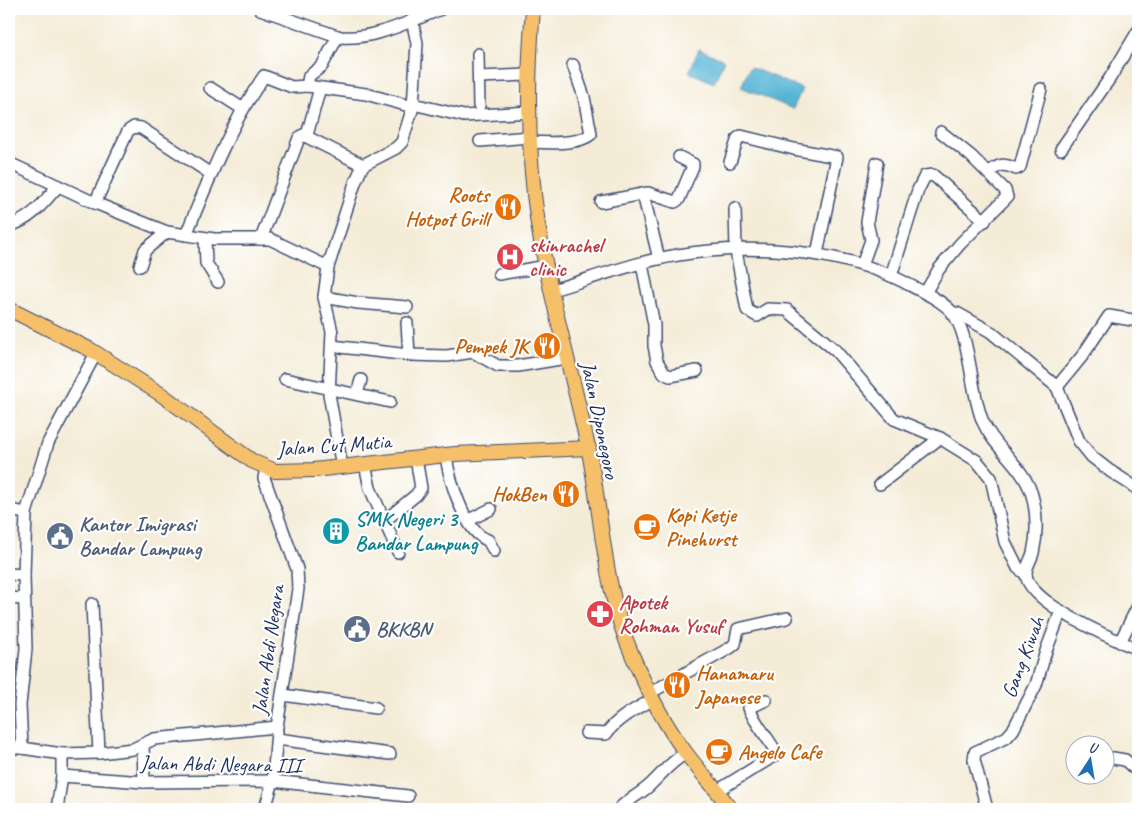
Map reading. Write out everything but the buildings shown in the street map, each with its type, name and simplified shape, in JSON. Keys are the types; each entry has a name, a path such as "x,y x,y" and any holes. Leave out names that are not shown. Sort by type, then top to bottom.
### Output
{"main road":[{"name":"Jalan Diponegoro","path":"533,9 528,75 530,139 538,224 566,358 588,448 611,595 632,657 652,696 686,752 731,809"},
{"name":"Jalan Cut Mutia","path":"9,309 96,352 162,395 252,461 266,469 275,471 342,467 416,458 588,448"}],"street":[{"path":"260,9 338,36 352,38 367,36 441,9"},
{"path":"342,467 330,388 332,332 324,297 328,267 355,183 363,165 396,148 402,142 413,105 417,42 412,20"},
{"path":"1061,149 1110,78 1138,31"},
{"path":"307,86 309,76 322,66 338,36"},
{"path":"478,54 480,106"},
{"path":"480,141 530,139 554,144 590,136 584,97 573,65"},
{"path":"186,235 211,174 243,109 265,75 292,87 307,86 366,94 464,116 529,112"},
{"path":"479,77 528,75"},
{"path":"210,88 243,109"},
{"path":"307,135 320,88"},
{"path":"988,173 998,165 1005,164 1016,169 1020,167 1041,89"},
{"path":"95,203 128,131 134,127 141,128 211,174"},
{"path":"925,293 939,269 960,244 986,221 1007,197 1005,190 972,156 941,132"},
{"path":"261,239 299,138 307,135 363,165"},
{"path":"730,162 738,138 741,136 794,150 836,156 817,254"},
{"path":"601,202 643,194 654,194 672,202 679,199 693,164 679,157"},
{"path":"862,266 870,240 867,222 877,163"},
{"path":"9,164 95,203 167,232 204,238 277,241 328,267"},
{"path":"891,276 925,176 932,175 986,221"},
{"path":"9,226 22,221 36,212 58,186"},
{"path":"643,194 658,259"},
{"path":"735,208 736,251 747,310 756,316 776,308 787,310 835,350 894,419 940,438 977,461 991,478 1004,542 1018,568 1026,574 1030,585 1038,595 1061,611 1120,642 1138,649"},
{"path":"140,266 145,250 167,232"},
{"path":"204,238 206,262 218,282"},
{"path":"552,290 658,259 679,255 736,251 817,254 862,266 891,276 925,293 953,314 957,314 991,332 1057,387 1079,441 1092,457 1110,472 1138,488"},
{"path":"642,264 654,325 654,346 661,369 670,376 697,370"},
{"path":"498,274 547,266"},
{"path":"324,297 358,303 407,307"},
{"path":"953,314 962,335 978,411 987,432 1020,471 1033,498 1036,531 1033,554 1026,574"},
{"path":"1057,387 1083,354 1108,316 1138,321"},
{"path":"407,323 409,355"},
{"path":"332,346 409,355 447,356 473,352 493,365 498,366 518,366 566,358"},
{"path":"22,746 20,705 26,649 24,576 26,513 48,443 96,352"},
{"path":"285,379 390,402"},
{"path":"357,394 361,380"},
{"path":"880,484 940,438"},
{"path":"446,456 457,497 479,538 488,540 494,551"},
{"path":"383,522 416,495 421,488 416,458"},
{"path":"365,464 370,488 383,522 398,552"},
{"name":"Jalan Abdi Negara","path":"9,748 22,746 62,754 99,753 133,749 154,739 278,727 298,589 297,576 264,478 266,469"},
{"path":"9,510 26,513"},
{"path":"469,520 492,510"},
{"path":"9,574 24,576"},
{"path":"9,598 24,599"},
{"path":"92,604 99,753"},
{"path":"1120,642 1137,608"},
{"name":"Gang Kiwah","path":"988,809 974,760 975,752 1007,737 1013,730 1036,685 1048,644 1061,611"},
{"path":"586,733 606,734 611,725 652,696 730,648 735,644 738,629 787,618"},
{"path":"283,695 376,708"},
{"path":"717,791 777,754 767,734 757,725 749,708 766,700"},
{"path":"266,809 273,781 278,727"},
{"path":"277,739 390,754"},
{"path":"143,744 144,782"},
{"path":"619,809 625,802 649,786 668,764 686,752"},
{"path":"57,809 62,776 62,754"},
{"path":"1114,758 1125,760 1138,772"},
{"name":"Jalan Abdi Negara III","path":"62,776 144,782 273,781 408,796"}],"water":[{"path":"699,49 724,60 714,83 689,72"},
{"path":"750,67 802,89 793,109 741,87"}],"place":[{"name":"Roots Hotpot Grill","path":"508,207"},
{"name":"skinrachel clinic","path":"510,257"},
{"name":"Pempek JK","path":"547,346"},
{"name":"HokBen","path":"566,494"},
{"name":"Kopi Ketje Pinehurst","path":"647,527"},
{"name":"SMK Negeri 3 Bandar Lampung","path":"336,531"},
{"name":"Kantor Imigrasi Bandar Lampung","path":"60,536"},
{"name":"Apotek Rohman Yusuf","path":"600,614"},
{"name":"BKKBN","path":"357,629"},
{"name":"Hanamaru Japanese","path":"677,685"},
{"name":"Angelo Cafe","path":"719,752"}]}
